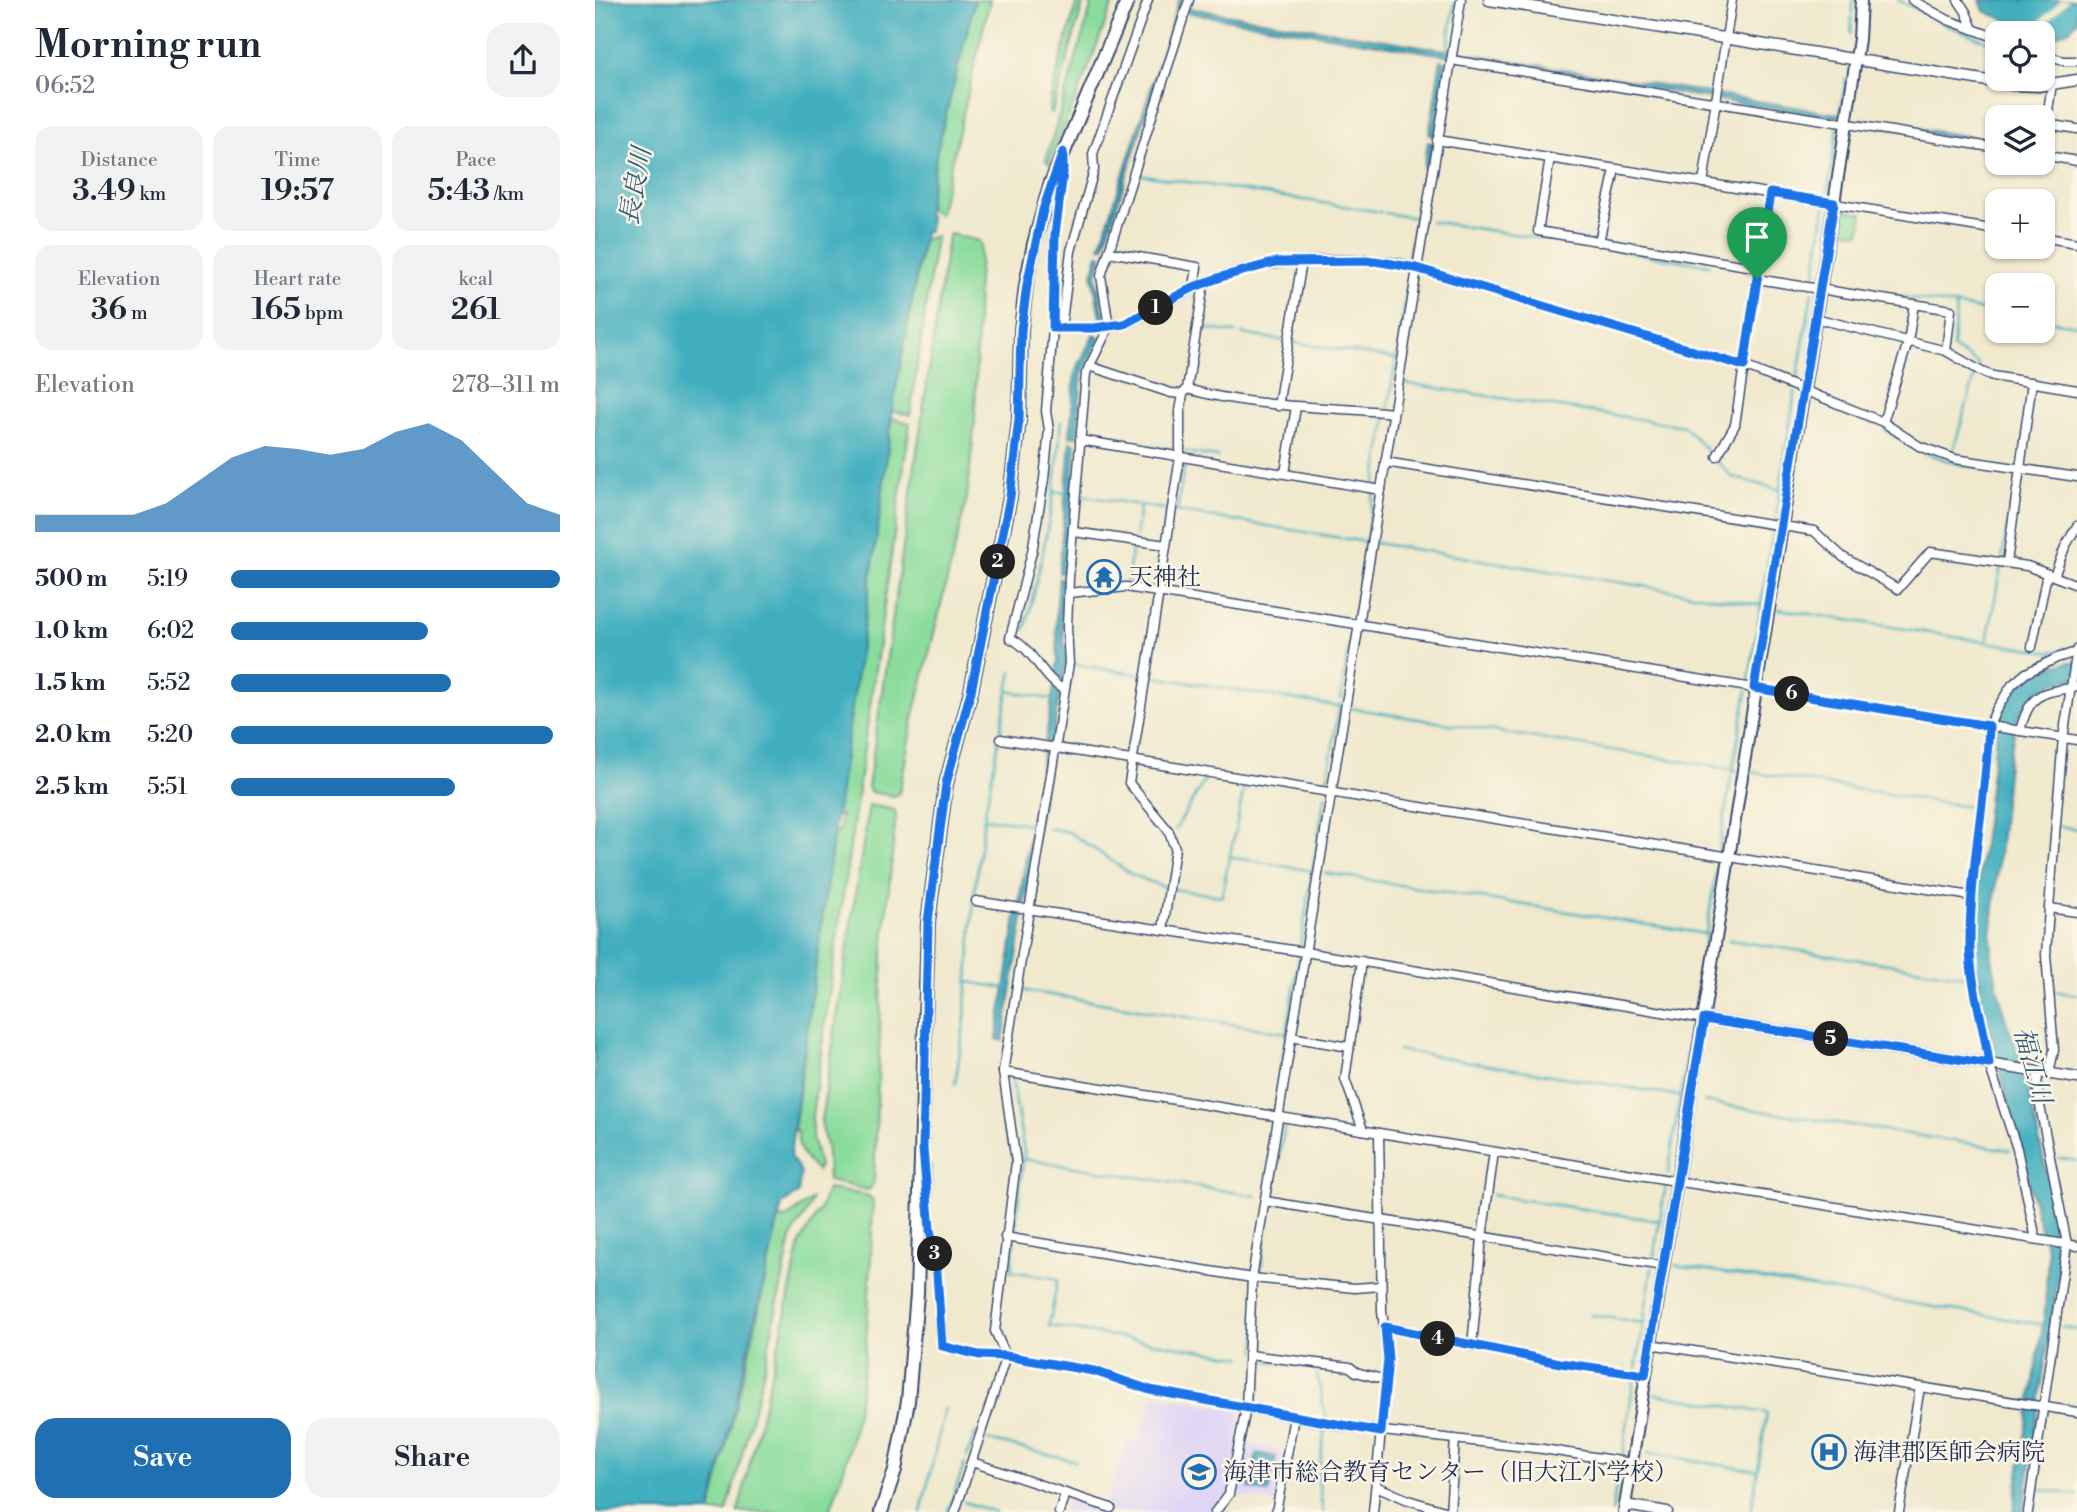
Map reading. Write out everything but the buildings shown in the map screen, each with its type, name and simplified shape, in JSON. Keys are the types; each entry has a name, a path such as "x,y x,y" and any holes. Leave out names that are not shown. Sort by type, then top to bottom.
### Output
{"main road":[{"path":"881,1512 895,1469 908,1401 917,1294 928,922 937,844 946,784 971,691 1010,497 1019,419 1021,330 1027,285 1037,232 1050,185 1128,0"},
{"path":"1624,1509 1834,203 1856,59 1861,0"}],"street":[{"path":"1064,690 1054,684 1032,655 1010,638 1032,552 1044,479 1049,430 1046,411 1071,251 1094,170 1093,154 1147,0"},
{"path":"955,1512 1006,1356 995,1331 1011,1238 1016,1162 1003,1072 1069,663 1069,593 1086,373 1109,327 1101,276 1189,0"},
{"path":"1215,1512 1229,1494 1246,1408 1252,1278 1461,0"},
{"path":"1489,0 1985,80"},
{"path":"1703,183 1732,0"},
{"path":"1912,0 1948,20 1985,34"},
{"path":"1958,0 1973,29"},
{"path":"2055,59 2077,61"},
{"path":"1451,60 1716,99 1846,124 1985,146"},
{"path":"2055,84 2077,79"},
{"path":"2051,91 2046,124 2077,129"},
{"path":"1437,140 1985,228"},
{"path":"1057,328 1055,234 1063,152"},
{"path":"2055,157 2077,161"},
{"path":"1550,158 1538,232 1759,268"},
{"path":"1599,242 1615,169"},
{"path":"1717,456 1735,425 1770,193"},
{"path":"2055,239 2077,243"},
{"path":"1109,252 1197,267 1194,287"},
{"path":"1278,406 1301,261"},
{"path":"1057,328 1109,327 1124,324 1194,287 1276,262 1375,261 1416,268 1744,366 1883,422 1919,446 1955,459 2077,477"},
{"path":"1757,279 1951,310 1946,351"},
{"path":"1163,930 1175,848 1168,830 1129,783 1180,457 1180,411 1204,283"},
{"path":"1883,422 1908,342 1914,304"},
{"path":"1815,318 1946,351 1982,372 2077,390"},
{"path":"1089,366 1171,393 1185,391 1278,406 1393,413"},
{"path":"2007,562 2032,382"},
{"path":"1285,473 1296,407"},
{"path":"1080,440 1381,490"},
{"path":"1385,462 1814,531 1843,557 1898,589 1930,552 2007,562 2077,585"},
{"path":"2032,647 2050,575 2077,527"},
{"path":"1074,532 1166,545"},
{"path":"1069,593 1126,587 2077,740"},
{"path":"2028,1512 2065,1244 2037,1083 2054,1050 2046,955 2063,738 2076,652 2026,673 2002,699 1990,727 1971,896 1971,964 1991,1064 2017,1149 2038,1240"},
{"path":"2018,731 2034,701 2054,689 2072,687"},
{"path":"1001,739 1971,896"},
{"path":"976,901 2077,1078"},
{"path":"2049,908 2077,912"},
{"path":"1362,961 1345,1079 1363,1130"},
{"path":"1291,1037 1349,1047"},
{"path":"1003,1072 2077,1246"},
{"path":"1373,1512 1388,1359 1381,1286 1379,1133"},
{"path":"923,1149 930,1230 936,1259 942,1346 979,1355 1006,1356 1094,1371 1150,1390 1381,1432 1543,1449 1632,1463"},
{"path":"1472,1346 1482,1238 1494,1152"},
{"path":"1265,1201 1663,1266"},
{"path":"1011,1238 1252,1278 1355,1288 1381,1286"},
{"path":"1385,1327 1560,1363 1645,1375"},
{"path":"1650,1344 2077,1412"},
{"path":"1249,1355 1350,1367 1356,1372 1386,1380"},
{"path":"1899,1512 1920,1387"},
{"path":"1276,1512 1294,1417"},
{"path":"1376,1486 1408,1500 1449,1512 1455,1440"},
{"path":"972,1462 1111,1508"},
{"path":"1059,1512 1065,1493"},
{"path":"1624,1509 1667,1512"}],"shaded area":[{"name":"海津市総合教育センター（旧大江小学校）","path":"1154,1394 1237,1410 1241,1417 1237,1441 1284,1451 1275,1503 1228,1493 1212,1512 1063,1512 1067,1500 1071,1498 1106,1503 1128,1439 1138,1442"}],"green space":[{"path":"975,0 990,0 939,215 932,211 928,204 937,150"},
{"path":"1078,0 1084,0 1052,113 1049,112 1053,86"},
{"path":"1093,0 1114,0 1049,163 1046,160"},
{"path":"1840,209 1863,213 1860,233 1837,230"},
{"path":"950,234 979,241 981,244 975,420 967,498 913,719 899,793 894,796 871,792 868,788"},
{"path":"936,236 910,415 892,411 923,240"},
{"path":"892,418 910,423 812,1115 812,1137 819,1166 817,1171 802,1153 798,1143 798,1131 794,1131 834,831 839,833 841,815 836,817"},
{"path":"869,805 894,810 896,814 883,952 874,1182 869,1190 828,1181 827,1152 821,1121"},
{"path":"827,1189 867,1195 873,1200 865,1358 852,1436 842,1474 829,1512 738,1512 800,1243 820,1210"},
{"path":"812,1199 808,1211 791,1238 763,1374 727,1512 710,1512 754,1333 779,1215 784,1220"}],"water":[{"name":"長良川","path":"595,0 975,0 937,150 927,214 930,217 929,231 924,233 892,411 790,1156 801,1172 798,1194 782,1204 710,1512 595,1512"},
{"path":"1179,0 1182,0 1104,247 1100,247"},
{"path":"1980,0 2077,0 2077,21 2070,29 2055,36 2055,21 2008,21 1984,11"},
{"path":"1189,8 1837,114 1836,119 1188,13"},
{"path":"1441,60 1446,63 1435,134 1429,135"},
{"path":"1862,119 1985,139 1985,143 1861,123"},
{"path":"1428,142 1433,144 1414,260 1408,261"},
{"path":"1098,254 1102,255 1096,277 1105,320 1101,321 1092,274"},
{"path":"1094,333 1099,339 1082,373 1077,436 1070,437 1075,373"},
{"path":"1070,442 1076,445 1066,573 1059,573"},
{"path":"1059,578 1065,580 1062,616 1066,660 1062,683 1055,682 1058,660 1056,616"},
{"path":"2077,661 2077,679 2053,683 2034,694 2018,716 2008,763 1991,937 1997,985 2006,1021 2023,1064 2060,1236 2061,1255 2023,1512 2013,1512 2045,1311 2048,1252 1985,1011 1974,957 1973,926 1998,722 2011,696 2028,679 2049,667"},
{"path":"1054,687 1060,691 1052,743 1045,743"},
{"path":"1043,749 1050,752 1025,903 1019,903"},
{"path":"1017,911 1024,913 1003,1041 997,1039"},
{"path":"1257,1453 1276,1457 1268,1493 1249,1488"}],"pier":[{"path":"2061,0 2069,0 2049,21 2040,21"}],"waterway":[{"path":"1851,34 1853,0"},
{"path":"1898,0 1948,26 1985,40"},
{"path":"1447,53 1454,4"},
{"path":"1839,117 1846,79"},
{"path":"1827,198 1838,125"},
{"path":"1137,174 1381,212"},
{"path":"1814,282 1825,207"},
{"path":"1385,213 1416,218"},
{"path":"1430,221 1709,265"},
{"path":"1399,344 1410,270"},
{"path":"1852,289 1985,310"},
{"path":"1797,380 1812,292"},
{"path":"1956,306 1953,348 1978,366"},
{"path":"2055,322 2077,325"},
{"path":"1201,328 1236,333"},
{"path":"1242,334 1285,341"},
{"path":"1292,342 1396,359"},
{"path":"1388,408 1397,355"},
{"path":"1096,362 1153,380"},
{"path":"1952,454 1976,373"},
{"path":"1403,383 1684,426 1732,477 1780,490"},
{"path":"1775,521 1795,392"},
{"path":"1839,410 1874,424"},
{"path":"1375,485 1386,418"},
{"path":"1025,629 1048,526 1061,421"},
{"path":"1884,429 1914,448"},
{"path":"1086,436 1178,451"},
{"path":"1920,451 1957,464 2014,473 2015,478"},
{"path":"1185,452 1218,457"},
{"path":"1177,509 1185,464"},
{"path":"1055,492 1069,493"},
{"path":"1354,618 1374,492"},
{"path":"1080,495 1169,510"},
{"path":"2002,558 2011,505"},
{"path":"1135,537 1140,506"},
{"path":"1175,511 1366,542"},
{"path":"1749,682 1773,530"},
{"path":"1375,543 1761,605"},
{"path":"1127,582 1133,544"},
{"path":"1987,642 2001,566"},
{"path":"1778,609 2050,652 2070,649"},
{"path":"1341,699 1352,628"},
{"path":"1073,664 1142,675"},
{"path":"1012,672 1008,691 1050,699"},
{"path":"1148,676 1342,707"},
{"path":"955,1084 965,1019 974,897 984,818 1008,691"},
{"path":"1732,773 1747,691"},
{"path":"1326,786 1340,704"},
{"path":"1350,708 1737,770"},
{"path":"1750,772 1975,808"},
{"path":"1175,830 1207,776"},
{"path":"1719,850 1731,777"},
{"path":"1230,856 1245,783 1240,782"},
{"path":"1300,947 1325,796"},
{"path":"984,818 1030,824"},
{"path":"2059,826 2077,829"},
{"path":"1047,828 1069,832 1131,874 1166,888"},
{"path":"1172,889 1222,896 1229,857 1313,871"},
{"path":"1697,992 1718,859"},
{"path":"1325,873 1706,934"},
{"path":"1729,940 1967,976"},
{"path":"1275,1106 1299,957"},
{"path":"968,982 1012,989"},
{"path":"1020,990 1286,1033"},
{"path":"2053,991 2077,995"},
{"path":"1668,1173 1689,1039"},
{"path":"1398,1050 1680,1096"},
{"path":"1011,1272 1024,1152 1012,1080"},
{"path":"1704,1102 2010,1150"},
{"path":"1272,1197 1285,1125"},
{"path":"2059,1158 2077,1161"},
{"path":"1024,1159 1257,1196"},
{"path":"1653,1260 1666,1183"},
{"path":"1492,1195 1660,1221"},
{"path":"1260,1274 1270,1208"},
{"path":"1675,1265 2045,1325"},
{"path":"1636,1369 1652,1268"},
{"path":"1011,1271 1058,1279 1049,1326 1242,1357"},
{"path":"1256,1351 1259,1283"},
{"path":"1591,1315 1643,1323"},
{"path":"2062,1327 2077,1330"},
{"path":"1258,1360 1316,1369 1326,1419"},
{"path":"1623,1454 1634,1378"},
{"path":"1655,1394 1767,1413 1751,1512"},
{"path":"921,1512 945,1408"},
{"path":"1323,1512 1318,1478 1325,1427"},
{"path":"967,1456 976,1432"},
{"path":"988,1440 1075,1461"},
{"path":"1648,1453 1758,1471"},
{"path":"948,1512 965,1463"},
{"path":"1612,1512 1619,1467"},
{"path":"2037,1489 2077,1495"},
{"path":"964,1502 995,1512"}],"place":[{"name":"天神社","path":"1104,577"},
{"name":"海津郡医師会病院","path":"1829,1452"},
{"name":"海津市総合教育センター（旧大江小学校）","path":"1199,1472"}],"route":[{"path":"1063,152 1055,234 1053,328 1094,328 1124,324 1194,287 1276,262 1375,261 1399,263 1744,366 1757,279 1770,193 1834,203 1754,688 1989,726 1971,896 1970,944 1971,964 1989,1064 1704,1019 1645,1375 1560,1363 1385,1327 1388,1359 1381,1432 1150,1390 1094,1371 1006,1356 979,1355 942,1346 936,1259 930,1230 923,1149 928,922 946,784 971,691 1010,497 1019,419 1021,330 1034,244 1050,185 1063,152"}],"water label":[{"name":"福江川","path":"2033,1065"}]}
